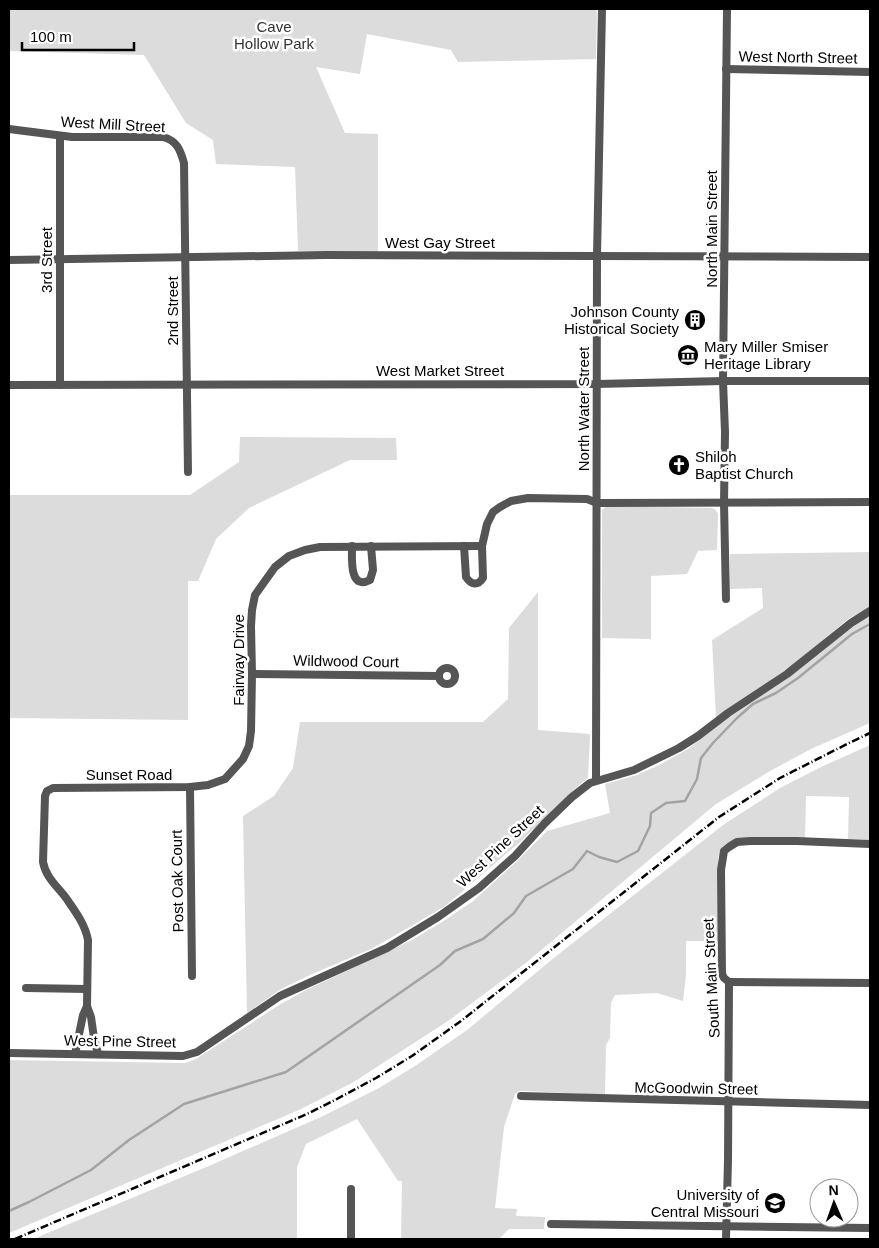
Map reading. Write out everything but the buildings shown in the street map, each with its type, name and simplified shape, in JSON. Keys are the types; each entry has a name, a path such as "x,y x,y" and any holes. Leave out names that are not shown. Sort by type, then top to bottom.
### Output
{"street":[{"name":"North Water Street","path":"596,780 597,256 602,9"},
{"name":"North Main Street","path":"726,599 723,381 727,9"},
{"name":"West North Street","path":"726,69 870,72"},
{"name":"West Mill Street","path":"9,129 72,137 163,137 170,139 181,151"},
{"name":"3rd Street","path":"60,136 60,385"},
{"name":"2nd Street","path":"181,151 184,163 188,472"},
{"name":"West Gay Street","path":"9,260 326,256 870,257"},
{"name":"West Market Street","path":"9,385 597,384 723,381 870,381"},
{"path":"464,546 466,577 472,584 477,584 483,578 482,546 486,524 493,512 511,501 528,498 587,500 597,503 870,502"},
{"path":"352,546 353,574 361,582 370,580 373,574 371,546"},
{"name":"Fairway Drive","path":"190,787 208,785 225,779 243,759 249,746 251,731 252,674 250,626 252,610 255,595 275,567 289,556 320,547 482,546"},
{"name":"West Pine Street","path":"9,1053 183,1056 197,1052 280,996 387,948 438,918 479,888 515,856 572,797 590,783 634,770 679,748 787,674 851,623 870,611"},
{"name":"Wildwood Court","path":"252,674 438,676"},
{"name":"Sunset Road","path":"87,1006 88,940 86,932 66,898 45,871 43,862 45,796 47,791 54,788 190,787"},
{"name":"Post Oak Court","path":"190,787 192,976"},
{"name":"South Main Street","path":"726,1239 728,982 722,974 721,870 724,851 737,842 750,841 798,840 870,844"},
{"path":"728,982 870,983"},
{"path":"26,988 87,989"},
{"path":"87,1006 98,1054"},
{"path":"75,1054 83,1015 87,1006"},
{"name":"McGoodwin Street","path":"521,1096 870,1106"},
{"path":"351,1189 351,1239"},
{"path":"551,1224 870,1228"}],"green space":[{"name":"Cave Hollow Park","path":"9,9 597,9 596,59 458,62 451,50 367,34 360,74 316,67 345,133 378,134 378,252 298,251 295,167 216,164 213,140 186,123 144,55 9,51"},
{"path":"240,437 396,438 397,460 350,460 249,508 216,539 198,581 188,581 188,720 9,718 9,495 190,495 239,462"},
{"path":"612,506 712,508 718,514 717,550 698,551 687,574 651,576 651,639 602,638 602,510"},
{"path":"870,552 870,607 848,619 794,664 716,717 712,640 763,608 762,588 730,589 730,554"},
{"path":"538,592 538,730 590,734 588,778 520,842 445,906 371,949 281,989 247,1013 243,816 274,796 293,768 300,722 483,722 508,699 509,628"},
{"path":"870,616 870,723 811,749 770,771 716,804 527,962 448,1021 352,1083 299,1110 9,1233 9,1060 185,1063 196,1059 279,1005 306,990 412,940 442,922 472,902 547,831 610,813 605,784 637,775 688,749 736,711 797,671"},
{"path":"870,745 870,840 848,839 849,797 806,796 805,838 751,837 737,839 723,847 718,857 719,941 686,941 686,975 683,1001 657,993 615,995 611,1003 610,1038 606,1045 605,1095 525,1091 519,1091 515,1094 504,1127 495,1208 517,1209 516,1216 545,1217 544,1229 509,1229 499,1239 401,1239 402,1181 398,1181 357,1119 306,1144 297,1167 297,1239 33,1239 321,1117 379,1088 467,1030 555,957 723,825 780,788"}],"waterway":[{"path":"9,1211 91,1170 129,1140 184,1104 286,1072 440,965 455,951 483,939 514,913 526,896 573,869 587,851 599,857 617,862 638,851 650,826 651,813 666,803 685,801 697,779 701,758 737,718 753,704 776,693 798,678 852,634 870,624"}],"railway":[{"path":"15,1239 307,1114 376,1078 412,1056 461,1021 719,817 780,778 870,733"}],"place":[{"name":"Johnson County Historical Society","path":"695,320"},
{"name":"Mary Miller Smiser Heritage Library","path":"688,355"},
{"name":"Shiloh Baptist Church","path":"679,465"},
{"name":"University of Central Missouri","path":"775,1203"}]}
